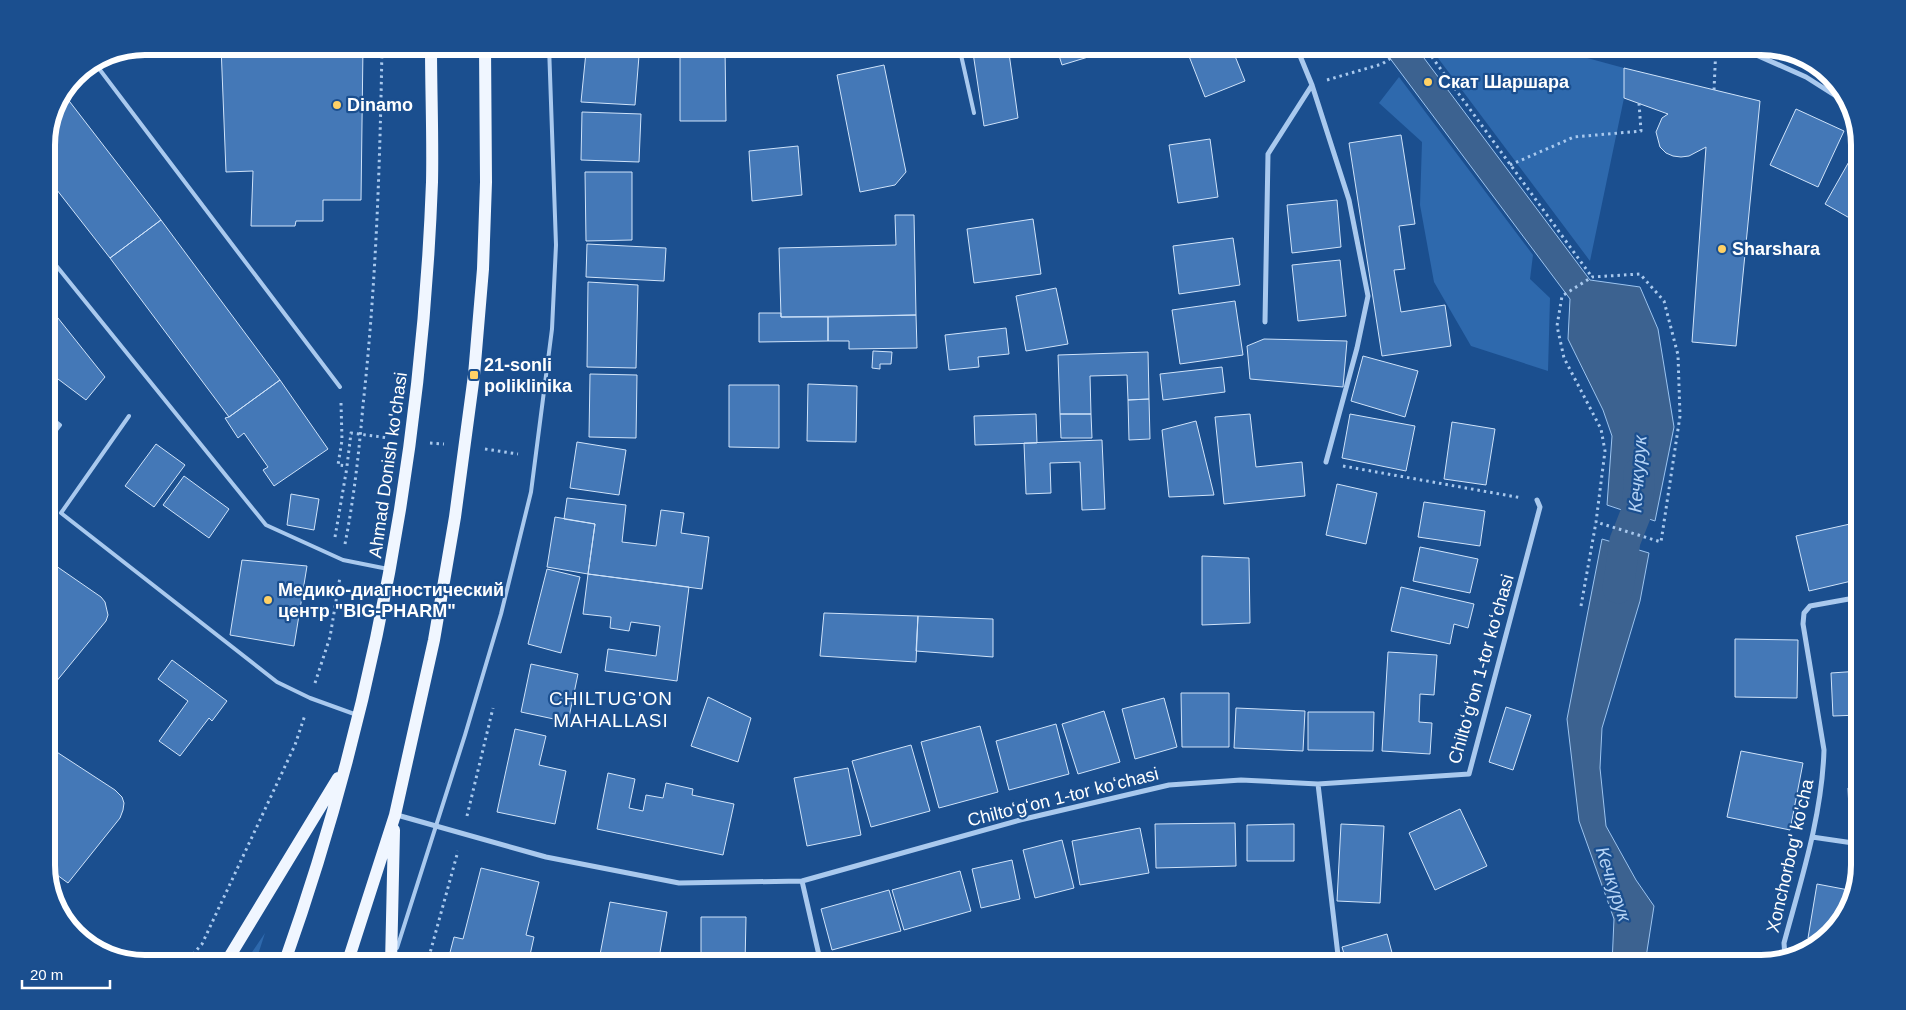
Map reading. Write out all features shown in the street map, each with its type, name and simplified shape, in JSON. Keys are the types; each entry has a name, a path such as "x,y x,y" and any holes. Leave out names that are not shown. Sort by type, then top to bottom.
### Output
{"main road":[{"name":"Ahmad Donish ko'chasi","path":"287,955 347,764 391,570 411,444 421,354 432,181 430,55"},
{"path":"350,955 394,815 422,698 445,583 474,375 483,269 486,182 484,55"},
{"path":"230,955 347,764"},
{"path":"391,955 394,815"}],"street":[{"path":"1300,55 1312,85 1349,200 1368,296 1357,348 1326,462"},
{"path":"1756,55 1806,77 1837,96"},
{"path":"1265,322 1268,154 1312,85"},
{"name":"Chiltoʻgʻon 1-tor koʻchasi","path":"394,815 546,857 679,883 802,881 1020,820 1169,785 1241,780 1318,784 1468,774 1540,507 1537,500"},
{"name":"Xonchorbog' ko'cha","path":"1784,952 1784,943 1812,837 1822,783 1824,750 1803,624 1804,613 1810,606 1851,599"},
{"path":"1318,784 1338,955"},
{"path":"1812,837 1851,843"},
{"path":"802,881 819,955"}],"lane":[{"path":"394,955 501,614 531,492 552,329 556,253 549,55"},
{"path":"961,55 974,113"},
{"path":"99,68 340,387"},
{"path":"55,264 266,525 343,560 391,570"},
{"path":"129,416 61,513 277,682 310,698 359,716"},
{"path":"55,421 60,425 55,432"}],"path":[{"path":"192,955 202,944 294,745 330,637 354,497 370,343 380,180 382,55"},
{"path":"1312,85 1382,64 1396,55"},
{"path":"1431,55 1592,277"},
{"path":"1714,90 1716,55"},
{"path":"1510,165 1574,137 1641,131 1639,103"},
{"path":"1582,606 1596,522 1605,451 1601,429 1564,358 1558,326 1562,296 1592,277 1640,274 1664,301 1678,355 1680,416 1661,542 1596,522"},
{"path":"340,387 342,440 338,465 346,466"},
{"path":"332,555 351,433 358,434"},
{"path":"1326,462 1537,500"}],"shaded area":[{"path":"1436,55 1576,55 1624,68 1624,98 1590,261"},
{"path":"1399,77 1533,255 1530,279 1550,298 1548,371 1471,346 1434,282 1420,205 1422,142 1379,103"},
{"path":"265,933 258,955 250,955"}],"water":[{"path":"1387,55 1422,55 1590,280 1640,287 1658,329 1674,427 1655,521 1607,505 1612,436 1603,410 1568,339 1570,299"},
{"path":"1602,539 1649,553 1640,601 1602,728 1600,768 1606,826 1636,880 1654,906 1646,955 1612,955 1614,919 1579,821 1567,719"}],"building":[{"path":"221,55 363,55 361,200 323,200 323,221 296,221 295,226 251,226 253,171 226,172"},
{"path":"586,55 639,56 635,105 581,102"},
{"path":"680,55 725,55 726,121 680,121"},
{"path":"973,55 1009,55 1018,118 984,126"},
{"path":"1059,55 1095,55 1062,65"},
{"path":"1189,55 1235,55 1245,81 1205,97"},
{"path":"884,65 906,172 895,185 860,192 837,75"},
{"name":"Sharshara","path":"1624,68 1760,101 1736,346 1692,342 1706,147 1689,156 1673,156 1666,153 1660,147 1656,132 1662,118 1668,114 1624,98"},
{"path":"68,99 161,220 110,258 55,188 55,139 58,122"},
{"path":"1796,109 1844,131 1818,187 1770,165"},
{"path":"582,112 641,114 639,162 581,160"},
{"path":"1401,135 1415,224 1399,226 1405,269 1394,270 1401,312 1445,305 1451,346 1382,356 1349,143"},
{"path":"1210,139 1218,197 1178,203 1169,145"},
{"path":"798,146 802,195 752,201 749,151"},
{"path":"1851,158 1851,219 1825,204"},
{"path":"585,172 632,172 632,240 586,241"},
{"path":"1337,200 1341,247 1292,253 1287,205"},
{"path":"895,215 914,215 916,315 781,317 779,248 896,245"},
{"path":"1033,219 1041,274 974,283 967,229"},
{"path":"161,220 280,380 229,417 110,258"},
{"path":"1233,238 1240,285 1179,294 1173,246"},
{"path":"587,244 666,248 664,281 586,277"},
{"path":"1340,260 1346,316 1298,321 1292,265"},
{"path":"588,282 638,285 636,368 587,367"},
{"path":"1056,288 1068,344 1026,351 1016,296"},
{"path":"1235,301 1243,355 1180,364 1172,310"},
{"path":"759,313 781,313 781,317 828,317 828,341 759,342"},
{"path":"55,314 105,377 86,400 55,377"},
{"path":"916,315 917,348 849,349 849,341 828,341 828,317"},
{"path":"1006,328 1009,354 978,357 979,367 949,370 945,335"},
{"path":"1264,339 1347,341 1343,387 1250,379 1247,346"},
{"path":"873,351 892,352 891,364 880,364 880,369 872,368"},
{"path":"1148,352 1149,399 1128,400 1127,375 1090,376 1091,414 1060,414 1058,355"},
{"path":"1363,356 1418,371 1405,417 1351,401"},
{"path":"1222,367 1225,392 1163,400 1160,374"},
{"path":"590,374 637,375 636,438 589,437"},
{"path":"280,380 328,449 274,486 263,470 268,467 244,433 238,438 225,418"},
{"path":"808,384 857,386 856,442 807,441"},
{"path":"729,385 779,385 779,448 729,447"},
{"path":"1149,399 1150,439 1129,440 1128,400"},
{"path":"1036,414 1037,443 975,445 974,416"},
{"path":"1060,414 1091,414 1092,438 1061,438"},
{"path":"1250,414 1256,467 1302,462 1305,496 1224,504 1215,417"},
{"path":"1350,414 1415,426 1406,471 1342,458"},
{"path":"1196,421 1214,495 1169,497 1162,430"},
{"path":"1452,422 1495,429 1486,485 1444,479"},
{"path":"1102,440 1105,509 1082,510 1080,462 1050,463 1051,493 1026,494 1024,443"},
{"path":"577,442 626,450 619,495 570,488"},
{"path":"156,444 185,465 154,507 125,486"},
{"path":"184,476 229,509 209,538 163,505"},
{"path":"1337,484 1377,493 1366,544 1326,535"},
{"path":"291,494 319,499 314,530 287,525"},
{"path":"567,498 626,505 622,542 656,546 661,510 684,513 681,533 709,537 702,589 588,574 595,524 564,519"},
{"path":"1424,502 1485,511 1480,546 1418,537"},
{"path":"555,517 595,524 588,574 547,567"},
{"path":"1850,524 1851,581 1809,591 1796,536"},
{"path":"1420,547 1478,559 1470,593 1413,581"},
{"path":"1202,556 1249,558 1250,623 1202,625"},
{"name":"Медико-диагностический центр \"BIG-PHARM\"","path":"242,560 307,566 294,646 230,635"},
{"path":"55,565 101,597 105,602 108,615 106,621 55,683"},
{"path":"547,569 580,577 561,653 528,644"},
{"path":"588,574 689,587 677,681 605,671 608,649 656,656 660,626 631,622 629,631 610,628 611,617 583,614"},
{"path":"1401,587 1474,604 1468,628 1454,624 1450,644 1391,631"},
{"path":"824,613 918,616 916,662 820,656"},
{"path":"918,616 993,619 993,657 916,651"},
{"path":"1735,639 1798,640 1797,698 1735,697"},
{"path":"1388,652 1437,655 1434,695 1420,694 1419,722 1432,723 1430,754 1382,751"},
{"path":"172,660 227,701 212,721 209,718 180,756 159,741 188,701 158,679"},
{"path":"531,664 578,674 568,722 521,712"},
{"path":"1851,672 1851,715 1833,716 1831,673"},
{"path":"1181,693 1229,693 1229,747 1182,747"},
{"path":"708,697 751,718 738,762 691,746"},
{"path":"1164,698 1177,747 1135,759 1122,709"},
{"path":"1506,707 1531,715 1513,770 1489,762"},
{"path":"1236,708 1305,711 1303,751 1234,748"},
{"path":"1104,711 1120,762 1078,774 1062,724"},
{"path":"1308,712 1374,712 1373,751 1308,750"},
{"path":"1056,724 1069,774 1009,790 996,741"},
{"path":"980,726 998,792 939,808 921,742"},
{"path":"515,729 546,736 539,765 566,771 555,824 497,812"},
{"path":"911,745 930,811 871,827 852,761"},
{"path":"55,751 115,790 122,797 124,803 120,818 68,883 55,874 55,871"},
{"path":"1741,751 1803,763 1790,830 1727,817"},
{"path":"848,768 861,835 807,846 794,778"},
{"path":"608,773 635,779 629,808 643,811 646,795 663,798 666,783 693,789 692,795 734,804 723,855 597,829"},
{"path":"1848,788 1851,788 1851,831 1850,831"},
{"path":"1460,809 1487,866 1435,890 1409,833"},
{"path":"1235,823 1236,866 1156,868 1155,824"},
{"path":"1294,824 1294,861 1247,861 1247,825"},
{"path":"1341,824 1384,826 1380,903 1337,901"},
{"path":"1140,828 1149,873 1080,885 1072,841"},
{"path":"1062,840 1074,888 1035,898 1023,850"},
{"path":"1012,860 1020,899 981,908 972,869"},
{"path":"481,868 539,882 526,935 534,937 530,955 449,955 454,937 463,939"},
{"path":"960,871 971,911 904,930 892,890"},
{"path":"1817,884 1847,890 1842,905 1825,929 1812,939 1808,938"},
{"path":"889,890 901,931 832,950 821,909"},
{"path":"610,902 667,912 660,955 600,955"},
{"path":"701,917 746,917 745,955 701,955"},
{"path":"1387,934 1393,955 1344,955 1342,947"}],"waterway":[{"name":"Кечкурук","path":"1618,588 1625,541 1638,508 1639,473"}],"place":[{"name":"Скат Шаршара","path":"1428,82"},
{"name":"Dinamo","path":"337,105"},
{"name":"Sharshara","path":"1722,249"},
{"name":"21-sonli poliklinika","path":"474,375"},
{"name":"Медико-диагностический центр \"BIG-PHARM\"","path":"268,600"}],"district":[{"name":"CHILTUG'ON MAHALLASI","path":"611,709"}]}
